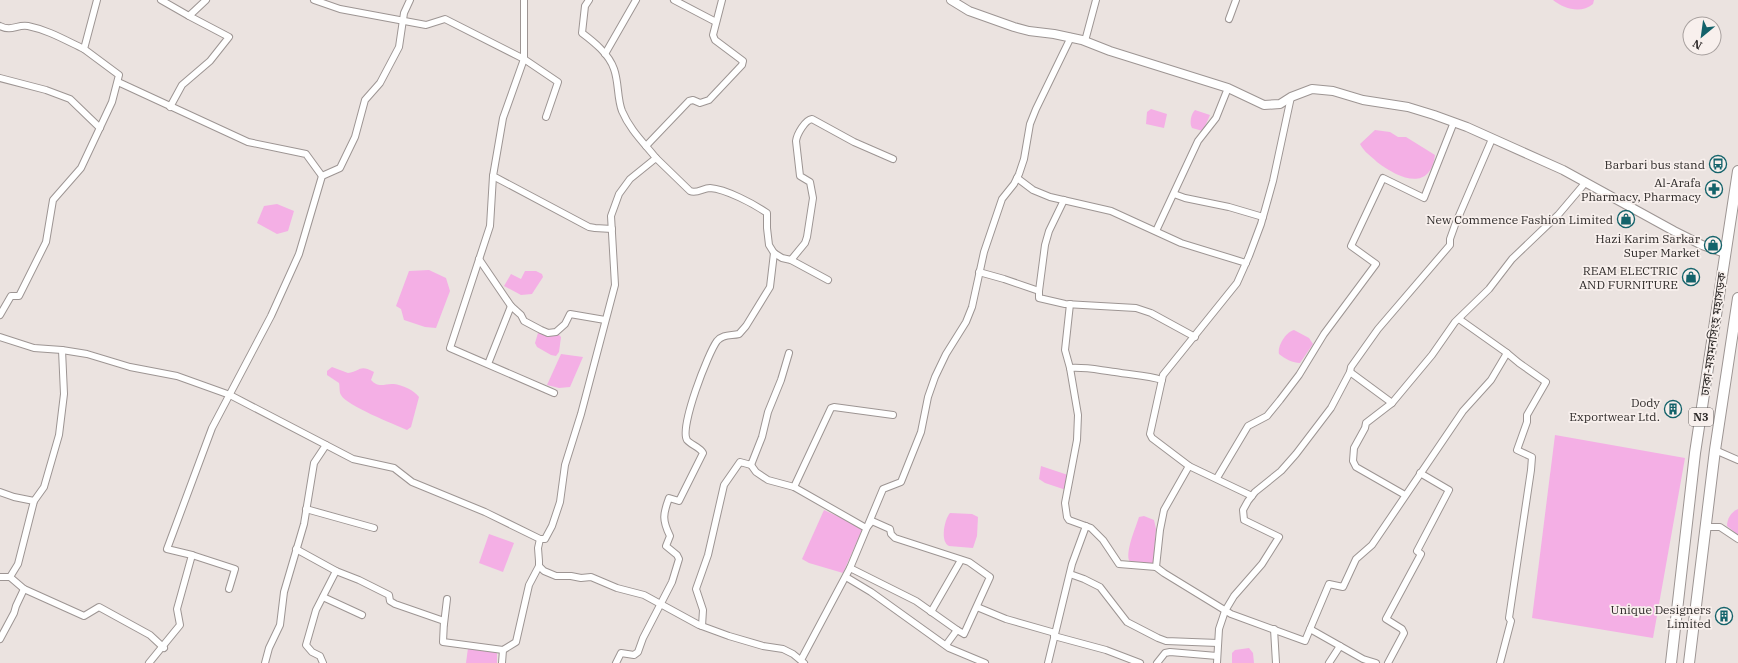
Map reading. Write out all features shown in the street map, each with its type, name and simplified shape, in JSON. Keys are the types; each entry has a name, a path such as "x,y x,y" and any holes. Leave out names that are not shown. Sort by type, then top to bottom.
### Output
{"highway":[{"name":"ঢাকা-ময়মনসিংহ মহাসড়ক","path":"1671,663 1694,461 1738,171"},
{"name":"ঢাকা-ময়মনসিংহ মহাসড়ক","path":"1689,663 1715,450 1738,298"}],"street":[{"path":"84,49 97,0"},
{"path":"161,0 229,37 210,61 182,85 170,107"},
{"path":"189,16 206,0"},
{"path":"314,0 340,9 426,25 445,19 524,58 558,82 546,117"},
{"path":"229,589 235,569 192,555 167,549 212,428 271,316 299,254 322,176 340,168 355,137 365,100 380,83 399,47 404,13 410,0"},
{"path":"524,0 524,58 503,118 493,176 490,226 450,348 554,392"},
{"path":"589,0 585,6 582,33 600,47 614,68 619,102 635,134 656,158 690,191 697,192 708,188 717,189 760,208 767,213 769,244 774,253 782,258 791,260 828,280"},
{"path":"605,54 636,0"},
{"path":"674,0 716,22"},
{"path":"646,146 688,100 693,100 700,104 709,100 742,65 743,62 715,40 713,35 722,0"},
{"path":"951,0 969,11 1029,31 1071,37 1085,41 1110,51 1228,88 1264,105 1280,104 1291,97 1312,89 1333,91 1384,104 1408,107 1454,122 1563,170 1674,231 1702,245 1725,253"},
{"path":"1085,41 1096,0"},
{"path":"1229,19 1236,0"},
{"path":"0,26 7,30 25,26 47,31 84,49 119,76 112,102 81,168 53,200 46,242 19,296 11,296 0,315"},
{"path":"539,566 544,571 556,576 581,578 591,577 617,588 644,595 685,619 729,636 763,646 783,648 802,661 846,577 883,489 901,482 921,432 928,397 935,377 946,354 966,322 972,307 984,252 1002,199 1014,184 1024,159 1030,124 1071,37"},
{"path":"0,78 46,90 70,99 100,128"},
{"path":"118,82 248,142 306,154 322,176"},
{"path":"1156,231 1198,141 1216,118 1228,88"},
{"path":"1252,496 1188,466 1152,438 1150,434 1162,380 1173,362 1195,337 1237,283 1246,263 1263,217 1273,181 1291,97"},
{"path":"791,260 805,243 813,198 810,182 800,176 796,141 807,121 812,119 854,142 893,158"},
{"path":"1216,478 1248,426 1267,416 1280,400 1299,375 1324,334 1376,264 1351,246 1383,178 1424,198 1454,122"},
{"path":"1217,663 1219,629 1225,611 1234,596 1262,564 1279,537 1244,520 1243,510 1252,496 1281,471 1296,454 1331,408 1350,372 1351,367 1378,329 1450,245 1450,239 1455,225 1492,138"},
{"path":"0,337 34,348 87,354 130,367 177,376 230,395 353,459 394,468 412,482 485,512 540,539 545,539 552,526 560,502 566,465 615,285 611,216 619,194 630,179 656,158"},
{"path":"493,176 589,226 595,228 612,229"},
{"path":"1017,178 1033,190 1050,197 1111,212 1194,247 1246,263"},
{"path":"1405,495 1356,468 1353,461 1354,448 1365,428 1366,423 1392,403 1432,355 1459,319 1489,289 1512,259 1558,215 1586,182"},
{"path":"1174,194 1263,217"},
{"path":"1064,200 1049,231 1045,245 1039,298 1070,304 1136,308 1151,313 1195,337"},
{"path":"616,663 620,653 634,655 638,652 643,638 672,582 679,559 677,555 666,546 670,536 664,523 664,512 669,498 679,501 703,453 687,440 685,434 700,376 717,341 724,336 734,336 739,334 746,326 770,287 774,253"},
{"path":"479,259 524,321 548,333 556,332 565,324 570,314 605,320"},
{"path":"979,272 1039,291"},
{"path":"1070,304 1065,345 1078,415 1077,440 1065,503 1067,517 1070,520 1090,528 1103,540 1119,564 1156,567 1231,614 1304,641 1329,584 1343,587 1356,558 1372,545 1463,411 1491,380 1507,353"},
{"path":"488,364 512,306"},
{"path":"1459,319 1546,382 1527,415 1527,422 1517,450 1532,457 1531,470 1509,618 1511,621 1500,663"},
{"path":"10,577 18,564 34,501 44,487 59,435 64,394 62,350"},
{"path":"751,465 789,353"},
{"path":"1070,368 1088,367 1151,376 1162,380"},
{"path":"1350,372 1392,403"},
{"path":"794,487 831,408 834,407 893,415"},
{"path":"264,663 269,648 280,625 284,592 304,524 314,463 326,445"},
{"path":"1715,450 1738,460"},
{"path":"702,626 703,610 696,589 708,555 724,485 740,462 751,465 756,472 768,480 794,487 865,529"},
{"path":"1156,567 1164,510 1188,466"},
{"path":"1388,663 1404,633 1402,629 1386,619 1421,554 1417,551 1449,490 1420,473"},
{"path":"0,492 14,498 34,501"},
{"path":"306,509 312,509 374,528"},
{"path":"850,568 916,601 964,634 990,577 969,562 895,538 891,534 890,528 872,521 865,529"},
{"path":"1048,663 1072,564 1086,526"},
{"path":"1705,527 1720,527 1738,538"},
{"path":"443,642 503,650 516,642 529,585 539,566 538,548 540,539"},
{"path":"296,550 336,571 359,580 389,595 390,601 395,604 444,620 443,642"},
{"path":"149,663 164,648 180,625 177,609 192,555"},
{"path":"931,612 961,560"},
{"path":"323,663 320,656 312,652 306,645 316,610 336,571"},
{"path":"1070,574 1084,578 1100,587 1127,622 1158,638 1166,641 1177,642 1218,643"},
{"path":"0,577 10,577 24,589 84,616 99,607 150,635 164,648"},
{"path":"846,577 888,603 946,645 985,663"},
{"path":"0,639 14,613 24,589"},
{"path":"323,596 362,616"},
{"path":"443,642 447,599"},
{"path":"977,607 1006,619 1106,650 1140,663"},
{"path":"1310,629 1363,659 1376,663"},
{"path":"946,645 957,630"},
{"path":"1274,630 1276,663"},
{"path":"1329,663 1340,646"},
{"path":"502,663 503,650"},
{"path":"1157,663 1165,653 1170,652 1217,656"}],"shaded area":[{"path":"1553,0 1594,0 1593,4 1578,10 1562,6"},
{"path":"1151,109 1167,114 1164,128 1146,124 1147,112"},
{"path":"1195,110 1210,115 1203,131 1192,128 1191,126 1192,114"},
{"path":"1375,130 1390,132 1398,137 1406,137 1435,155 1432,167 1427,174 1420,178 1412,179 1403,177 1377,162 1360,144"},
{"path":"277,204 294,211 288,231 277,234 257,223 264,206"},
{"path":"429,270 446,278 450,291 436,328 425,327 404,320 401,309 396,306 409,271"},
{"path":"525,271 536,271 542,274 543,277 532,294 521,295 504,286 511,274 521,279"},
{"path":"1294,330 1309,338 1313,344 1300,363 1284,358 1279,354 1279,347 1283,340 1288,333"},
{"path":"538,333 557,333 561,337 559,352 556,356 551,355 537,347 535,343"},
{"path":"561,354 583,357 570,387 559,388 547,385"},
{"path":"332,367 348,373 365,368 374,372 371,380 374,383 379,385 397,385 408,388 414,392 419,397 411,427 407,430 361,409 345,399 340,394 339,383 327,375 327,371"},
{"path":"1555,435 1685,458 1653,638 1532,618"},
{"path":"1041,466 1068,475 1066,490 1045,483 1039,479"},
{"path":"1738,509 1738,535 1727,526 1730,516"},
{"path":"824,510 861,527 862,530 843,573 809,563 802,559"},
{"path":"950,513 972,514 978,517 977,536 973,548 949,546 946,544 944,531 946,521"},
{"path":"1144,516 1154,520 1156,529 1153,564 1130,562 1128,553 1139,517"},
{"path":"489,534 514,543 503,572 479,563"},
{"path":"468,648 497,650 497,663 466,663"},
{"path":"1249,648 1253,653 1254,663 1232,663 1232,653 1235,650"}],"place":[{"name":"Barbari bus stand","path":"1718,164"},
{"name":"Al-Arafa Pharmacy, Pharmacy","path":"1714,189"},
{"name":"New Commence Fashion Limited","path":"1626,219"},
{"name":"Hazi Karim Sarkar Super Market","path":"1713,245"},
{"name":"REAM ELECTRIC AND FURNITURE","path":"1691,277"},
{"name":"Dody Exportwear Ltd.","path":"1673,409"},
{"name":"Unique Designers Limited","path":"1724,616"}]}
